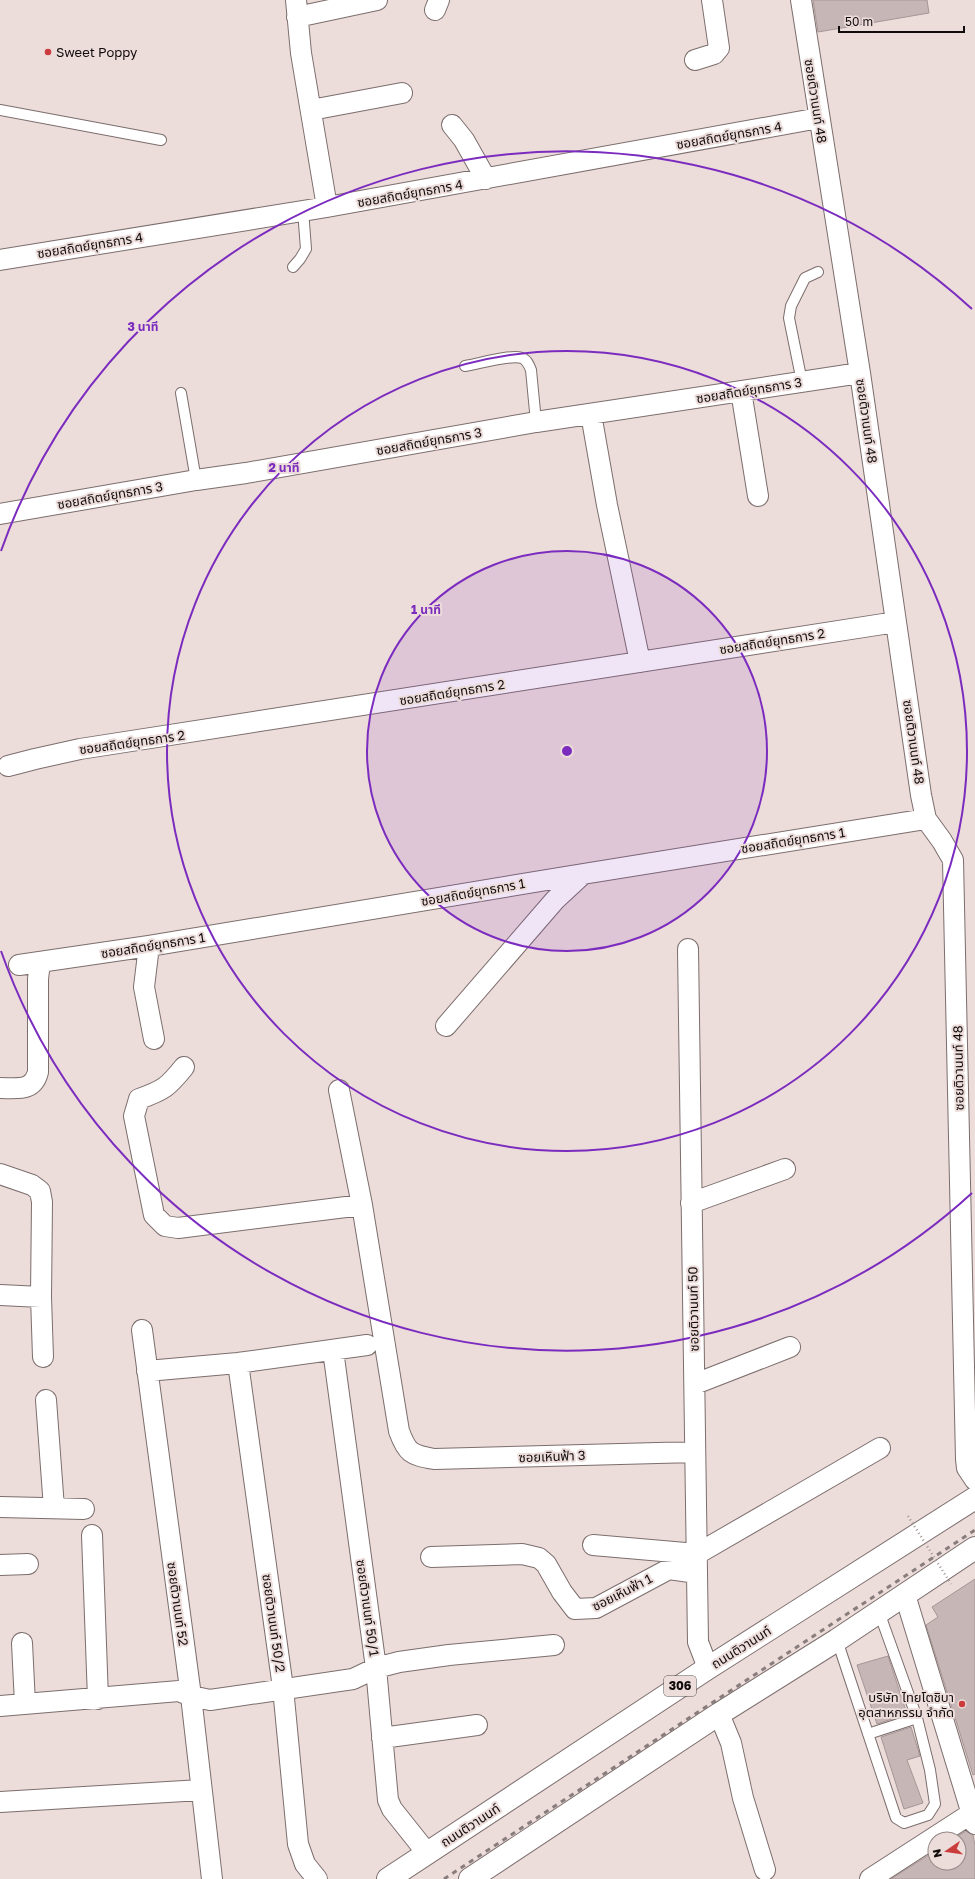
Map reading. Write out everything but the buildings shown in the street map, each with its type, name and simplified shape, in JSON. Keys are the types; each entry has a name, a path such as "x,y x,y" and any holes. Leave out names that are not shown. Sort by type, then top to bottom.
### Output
{"main road":[{"name":"ถนนติวานนท์","path":"388,1879 708,1668 975,1498"},
{"path":"470,1879 719,1714 837,1640 975,1548"}],"street":[{"path":"327,207 312,110 301,53 296,8 377,0"},
{"path":"696,60 714,54 719,48 712,0"},
{"name":"ซอยติวานนท์ 48","path":"801,0 860,373 926,819 942,841 953,860 966,1458 967,1468 975,1480"},
{"path":"312,110 402,93"},
{"name":"ซอยสถิตย์ยุทธการ 4","path":"0,260 486,180 819,118"},
{"path":"452,125 464,140 486,180"},
{"name":"ซอยสถิตย์ยุทธการ 3","path":"0,514 196,480 246,473 536,422 860,373"},
{"path":"741,391 758,496"},
{"path":"591,414 607,505 640,662"},
{"name":"ซอยสถิตย์ยุทธการ 2","path":"8,766 80,749 896,622"},
{"name":"ซอยสถิตย์ยุทธการ 1","path":"19,965 148,946 926,819"},
{"path":"446,1026 556,900 583,874"},
{"path":"148,946 144,987 154,1039"},
{"name":"ซอยติวานนท์ 50","path":"688,949 698,1642 708,1668"},
{"path":"0,1088 27,1087 36,1080 38,1072 38,979 40,962"},
{"path":"184,1066 170,1084 158,1092 139,1099 134,1116 154,1215 164,1226 178,1228 362,1204 339,1090"},
{"path":"691,1203 785,1169"},
{"path":"0,1174 32,1185 40,1191 42,1202 41,1297 43,1358"},
{"name":"ซอยเหินฟ้า 3","path":"362,1204 399,1430 405,1447 410,1453 434,1460 695,1452"},
{"path":"0,1295 41,1297"},
{"name":"ซอยติวานนท์ 52","path":"142,1330 191,1696 212,1879"},
{"path":"147,1371 238,1363 367,1345"},
{"path":"695,1384 790,1347"},
{"name":"ซอยติวานนท์ 50/1","path":"333,1350 376,1668 388,1800 392,1809 427,1853"},
{"name":"ซอยติวานนท์ 50/2","path":"238,1363 283,1688 298,1844 305,1864 318,1879"},
{"path":"46,1400 54,1508"},
{"path":"593,1545 697,1564 880,1448"},
{"path":"0,1506 84,1509"},
{"path":"92,1535 98,1699"},
{"name":"ซอยเหินฟ้า 1","path":"430,1557 522,1554 539,1558 546,1564 562,1592 575,1609 580,1610 596,1608 669,1569 697,1564"},
{"path":"0,1565 28,1564"},
{"path":"870,1879 973,1819 905,1595"},
{"path":"22,1643 25,1704"},
{"path":"0,1706 98,1699 179,1691 191,1696 210,1700 283,1688 353,1679 376,1668 400,1662 449,1654 554,1645"},
{"path":"719,1714 731,1743 743,1798 765,1870"},
{"path":"382,1738 477,1725"},
{"path":"0,1802 201,1790"}],"lane":[{"path":"0,110 161,140"},
{"path":"293,267 306,249 303,210"},
{"path":"802,382 790,312 791,306 806,278 818,272"},
{"path":"465,366 512,358 522,358 529,363 536,422"},
{"path":"181,393 196,480"},
{"path":"837,1640 896,1818 904,1823 928,1816 935,1804 930,1770 917,1718 879,1612"},
{"path":"868,1734 917,1718"}],"path":[{"path":"908,1516 951,1584"}],"railway":[{"path":"444,1879 975,1530"}],"place":[{"name":"Sweet Poppy","path":"48,52"},
{"name":"บริษัท ไทยโตชิบา อุตสาหกรรม จำกัด","path":"962,1704"}]}
